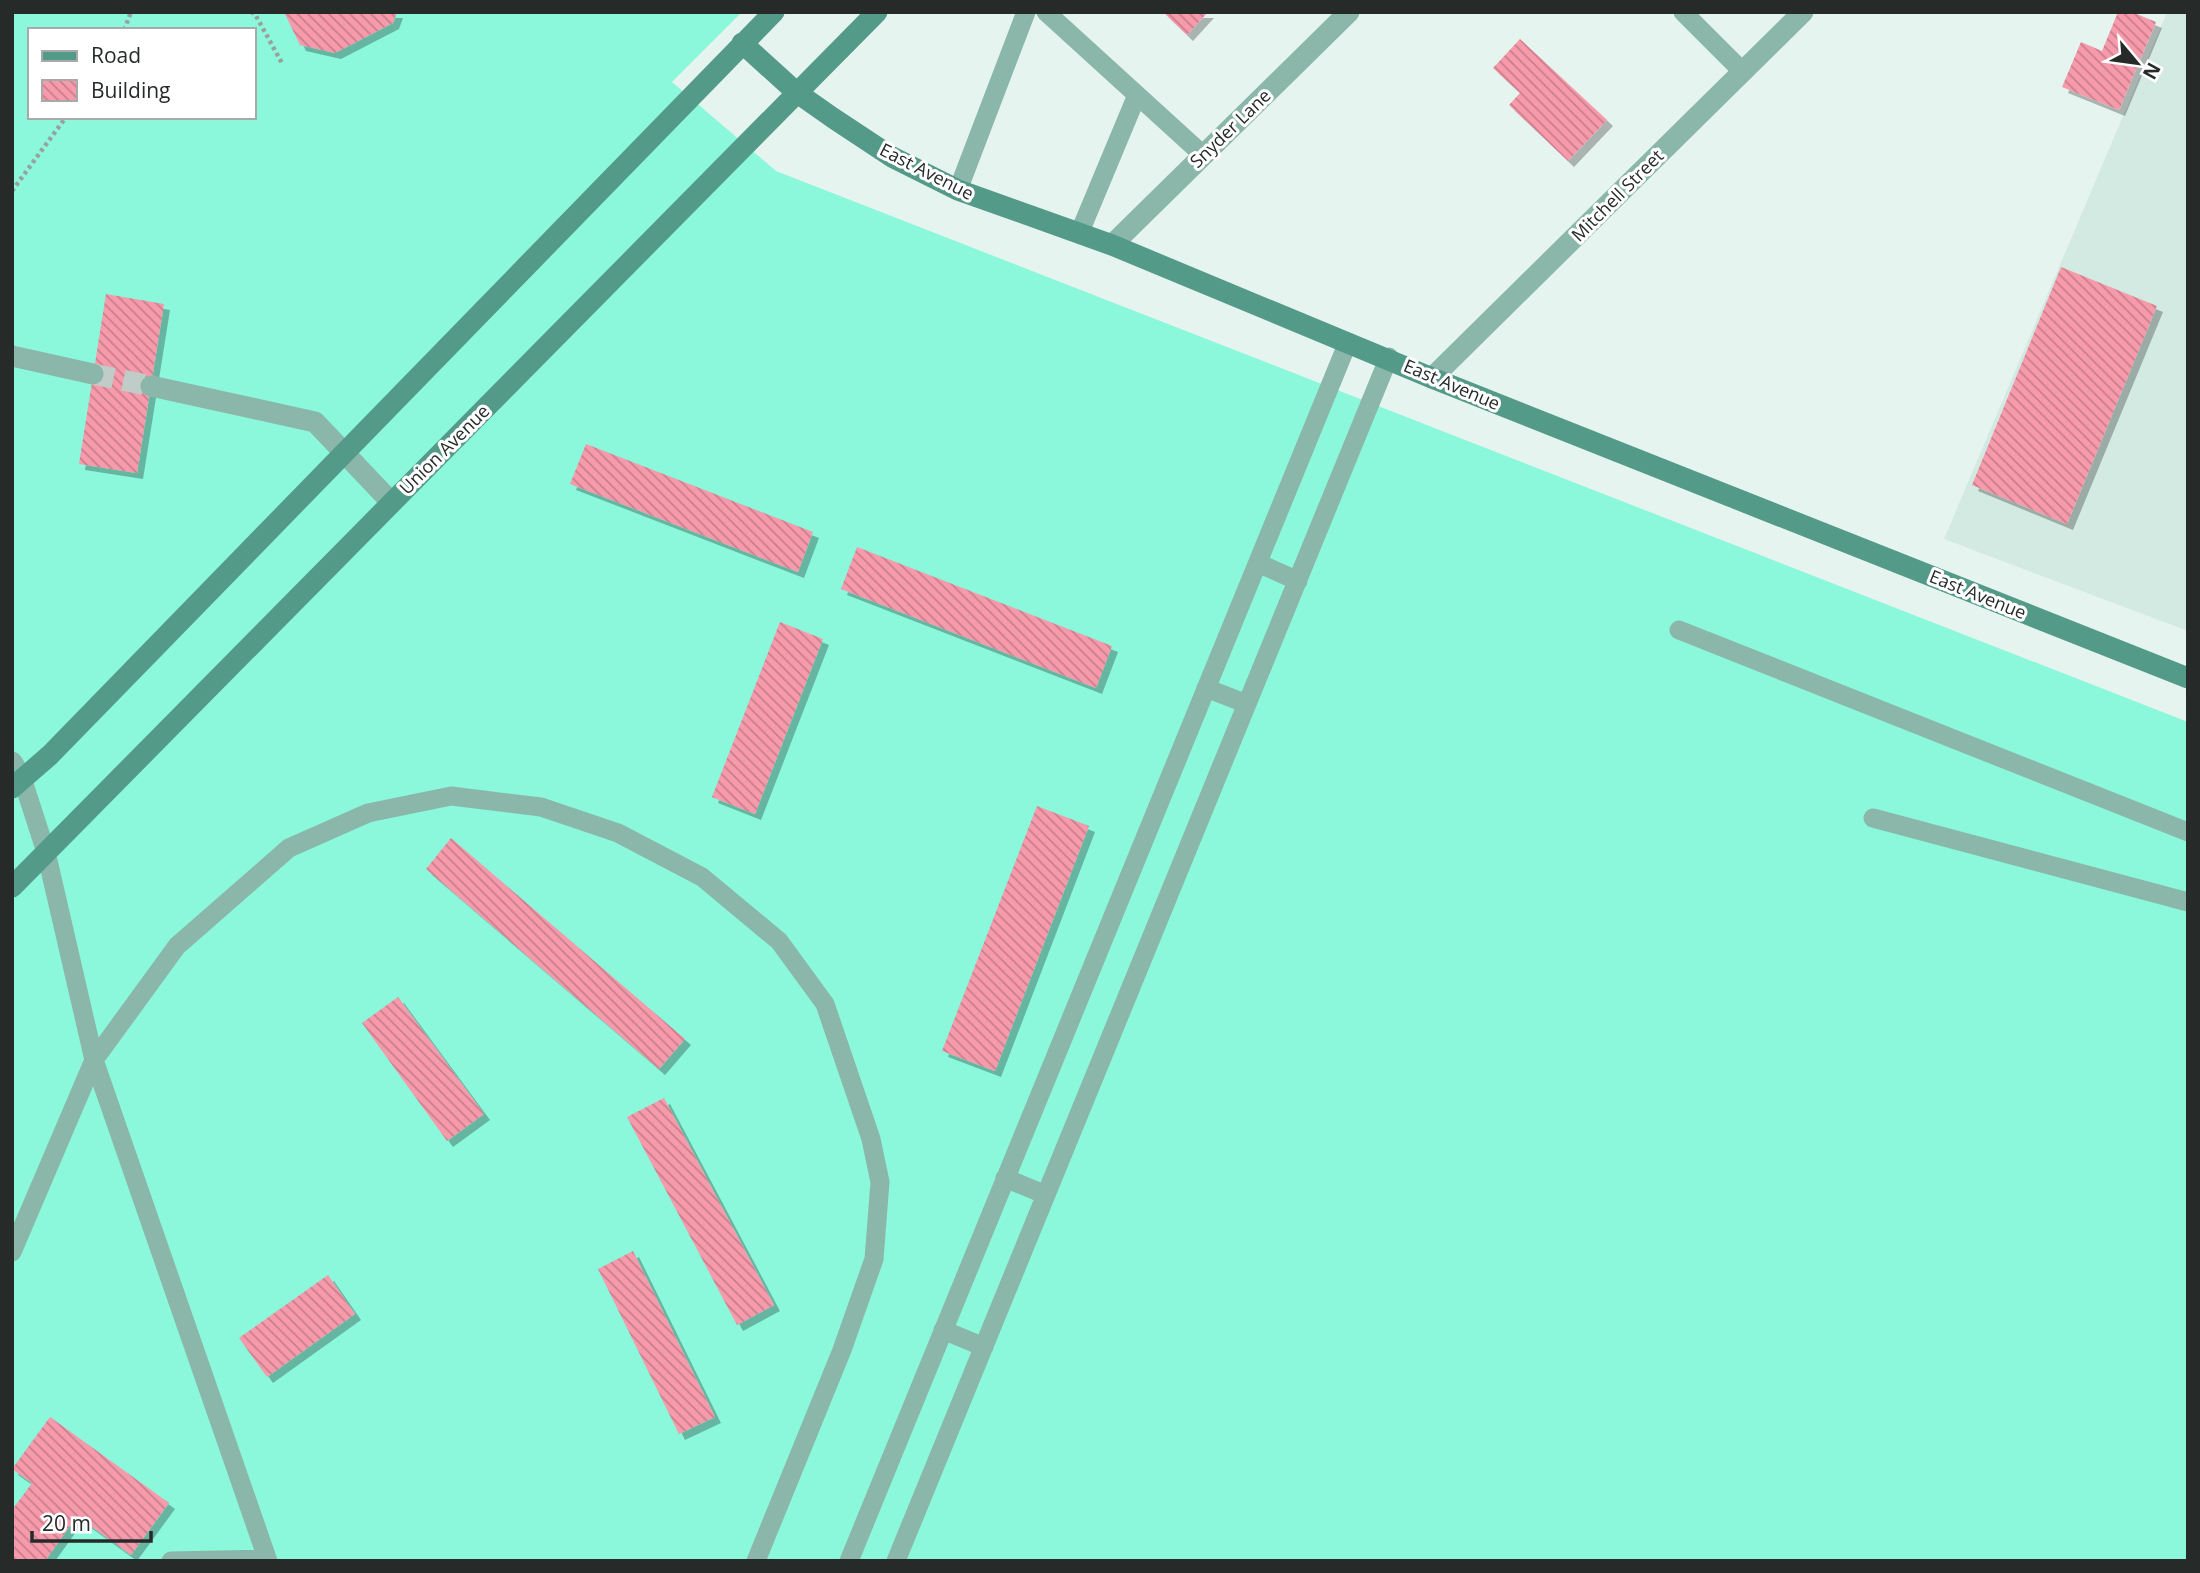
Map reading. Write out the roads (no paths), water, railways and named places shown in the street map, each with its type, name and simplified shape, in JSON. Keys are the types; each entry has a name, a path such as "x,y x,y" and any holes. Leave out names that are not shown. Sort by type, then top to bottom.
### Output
{"main road":[{"path":"15,776 50,755 774,12"},
{"name":"Union Avenue","path":"12,887 877,12"},
{"name":"East Avenue","path":"743,43 796,92 892,157 958,190 1112,245 1389,357 1432,378 2188,677"}],"street":[{"name":"Snyder Lane","path":"1112,245 1349,12"},
{"name":"Mitchell Street","path":"1432,378 1802,12"},
{"path":"12,356 93,374"},
{"path":"151,386 315,422 391,502"}],"lane":[{"path":"958,190 1026,12"},
{"path":"1046,12 1203,155"},
{"path":"1683,12 1742,71"},
{"path":"1079,234 1137,95"},
{"path":"849,1561 1348,341"},
{"path":"896,1561 1389,357"},
{"path":"1258,563 1298,581"},
{"path":"1679,630 2188,832"},
{"path":"1206,688 1247,704"},
{"path":"15,776 46,852 94,1060 268,1560 171,1561"},
{"path":"12,1252 94,1060 177,946 289,848 368,813 450,796 541,807 618,834 702,877 779,941 825,1004 870,1139 880,1182 874,1259 842,1350 756,1561"},
{"path":"1873,818 2188,902"},
{"path":"1006,1178 1046,1195"},
{"path":"943,1330 984,1347"}],"tunnel":[{"path":"93,374 151,386"}]}
